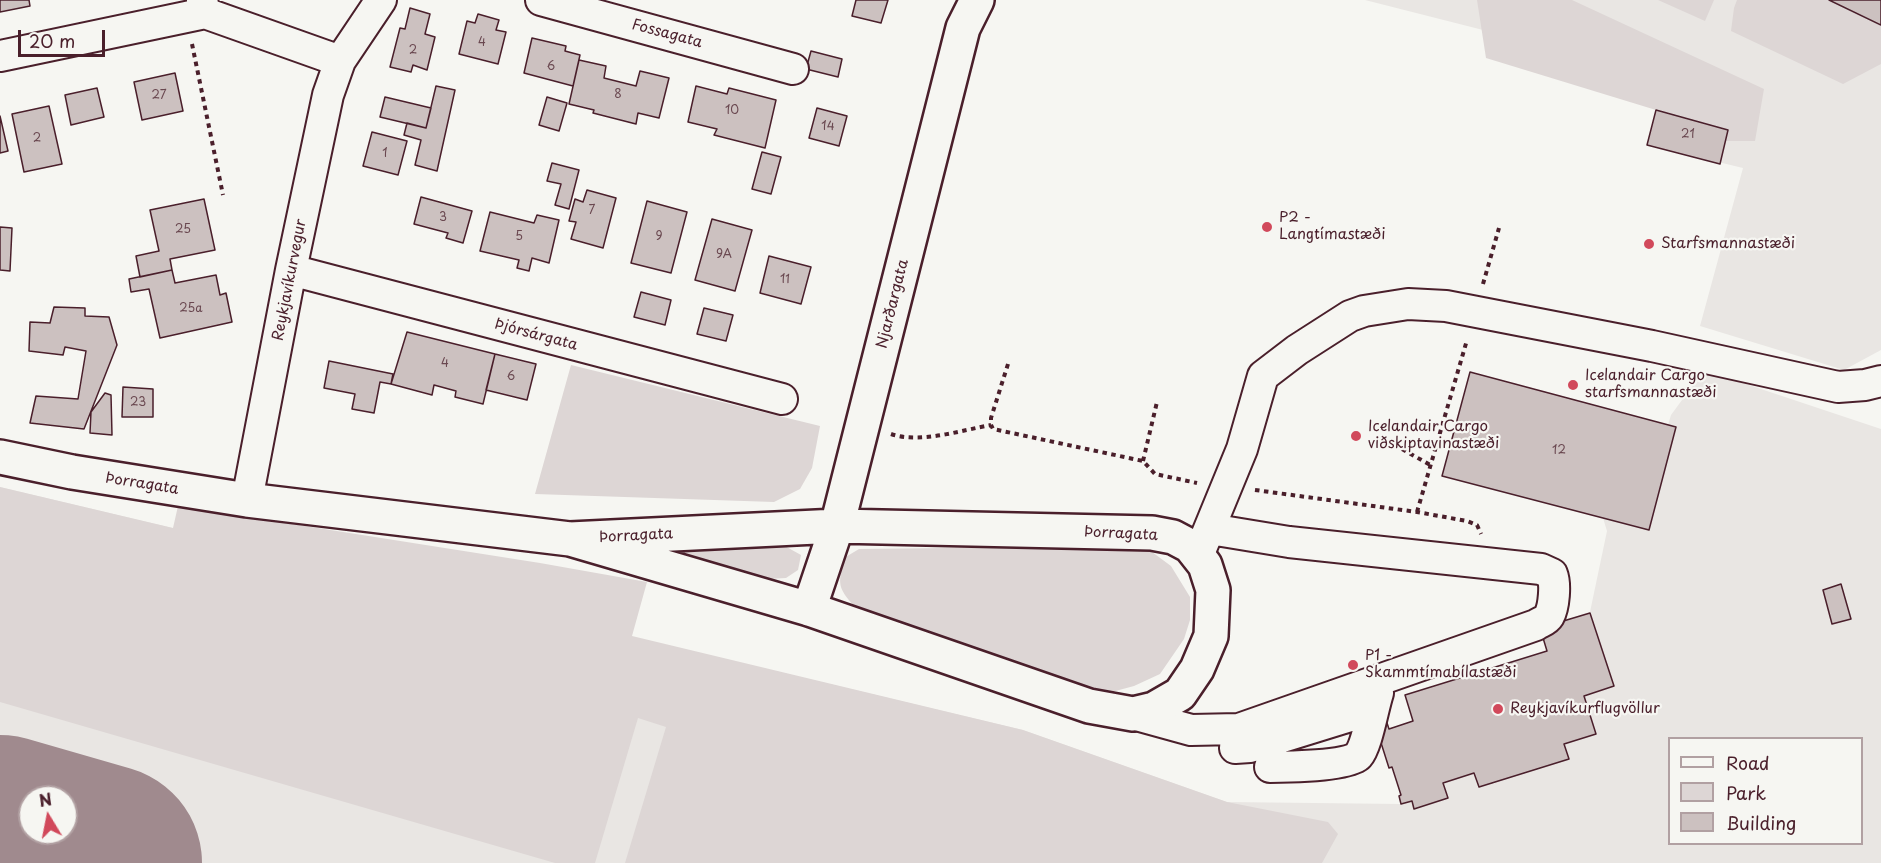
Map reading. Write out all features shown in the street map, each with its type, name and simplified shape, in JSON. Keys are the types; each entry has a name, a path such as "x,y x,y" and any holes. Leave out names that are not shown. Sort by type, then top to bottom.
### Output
{"main road":[{"name":"Njarðargata","path":"809,609 837,526 963,28 977,0"},
{"name":"Þorragata","path":"0,457 72,472 247,500 570,539 809,609 1089,706 1133,714 1154,709 1180,694 1197,669 1211,636 1213,590 1205,565 1204,542 1190,546 1173,537 1152,533 837,526 570,539"}],"street":[{"name":"Reykjavíkurvegur","path":"247,500 291,270 328,95 340,61 381,0"},
{"name":"Fossagata","path":"541,0 793,69"},
{"path":"0,56 198,10 340,61"},
{"name":"Þjórsárgata","path":"291,270 782,399"},
{"path":"1191,730 1239,729 1265,721 1545,620 1551,610 1554,580 1552,574 1541,569 1494,566 1289,542 1204,542 1242,449 1263,376 1297,350 1350,316 1378,308 1408,304 1446,306 1652,346 1838,387 1881,381"},
{"path":"1270,767 1332,764 1356,759 1382,679"},
{"path":"1133,714 1191,730 1224,747 1250,747 1373,710"}],"path":[{"path":"198,10 223,195"},
{"path":"1417,512 1499,228"},
{"path":"1008,364 991,418 991,425 998,431 1143,461 1155,474 1215,487 1227,486 1467,521 1477,525 1494,566"},
{"path":"1143,461 1157,402"},
{"path":"886,432 920,438 991,425"},
{"path":"1402,449 1432,466"}],"shaded area":[{"path":"1365,0 1881,0 1881,350 1844,370 1700,326 1743,168 1648,145 1668,77"},
{"name":"Reykjavíkurflugvöllur","path":"1704,370 1881,429 1881,863 0,863 0,487 1023,730 1227,802 1401,804 1399,796 1401,795 1393,768 1389,768 1376,727 1387,723 1389,729 1413,721 1405,695 1547,651 1540,628 1590,612 1607,531 1603,518 1442,476 1470,372 1668,425 1671,415"}],"green space":[{"path":"1477,0 1572,0 1764,89 1755,141 1725,141 1728,130 1486,58"},
{"path":"1658,0 1714,0 1705,21"},
{"path":"1737,0 1829,0 1881,25 1881,64 1843,84 1731,31"},
{"path":"571,365 820,426 812,468 800,489 774,502 535,494"},
{"path":"0,487 173,528 178,506 647,582 632,636 1023,730 1227,802 1328,822 1338,834 1322,863 625,863 666,727 638,718 595,863 555,863 0,702"},
{"path":"655,545 783,545 801,555 798,570 786,578 767,579"},
{"path":"1120,546 1148,549 1171,566 1190,597 1190,620 1184,639 1160,674 1134,686 1108,693 1013,667 856,608 842,590 840,580 844,558 859,549"}],"building":[{"path":"0,0 29,0 30,6 0,12"},
{"path":"856,0 888,0 881,23 852,16"},
{"path":"1829,0 1881,0 1881,25"},
{"path":"410,8 430,14 425,34 435,37 427,70 413,65 411,72 390,67 400,28 405,29"},
{"path":"478,14 499,20 496,30 506,32 498,64 459,54 467,21 475,23"},
{"path":"532,38 566,46 565,51 580,55 573,86 524,73"},
{"path":"811,51 842,59 838,77 806,69"},
{"path":"579,60 606,66 604,78 636,86 640,71 669,78 659,118 638,113 636,124 569,104"},
{"path":"175,73 183,111 142,120 134,82"},
{"path":"436,86 455,90 437,171 415,165 421,140 404,135 407,123 426,128"},
{"path":"696,86 727,94 729,88 776,100 765,148 714,135 717,129 688,122"},
{"path":"97,88 104,117 71,125 65,95"},
{"path":"385,97 431,108 426,128 380,117"},
{"path":"547,97 567,103 559,131 539,125"},
{"path":"49,106 62,164 24,172 12,114"},
{"path":"817,108 847,116 839,146 809,138"},
{"path":"1656,110 1728,130 1720,164 1647,145"},
{"path":"0,116 8,151 0,153"},
{"path":"372,132 407,141 398,175 363,166"},
{"path":"762,152 781,157 771,194 752,189"},
{"path":"552,163 579,170 569,209 555,205 561,184 547,181"},
{"path":"587,190 616,198 603,248 571,239 576,222 569,221 575,199 583,202"},
{"path":"421,197 472,211 463,243 446,238 448,233 414,224"},
{"path":"204,199 215,250 170,259 172,270 140,277 136,256 159,251 150,210"},
{"path":"647,201 687,212 671,273 631,263"},
{"path":"490,212 534,223 537,215 559,220 549,263 532,258 529,271 517,268 519,260 480,251"},
{"path":"712,219 752,230 735,291 695,280"},
{"path":"0,227 12,228 10,271 0,270"},
{"path":"769,256 811,267 801,304 760,293"},
{"path":"172,270 175,283 216,275 220,295 226,293 232,322 160,338 149,289 131,292 129,279"},
{"path":"641,292 671,300 665,325 634,317"},
{"path":"54,307 85,308 85,316 109,317 117,345 84,429 30,423 36,396 78,399 86,351 65,347 63,355 29,351 30,322 50,323"},
{"path":"704,308 733,315 726,341 697,334"},
{"path":"407,332 495,354 483,404 455,397 456,391 434,385 432,395 391,384"},
{"path":"495,354 536,364 527,400 486,390"},
{"path":"329,361 393,374 391,384 380,382 374,413 352,409 355,394 324,388"},
{"path":"1470,372 1676,427 1649,530 1442,476"},
{"path":"123,387 153,389 153,417 122,417"},
{"path":"105,393 111,395 112,435 90,433 91,412"},
{"path":"1841,584 1851,619 1832,624 1823,590"},
{"name":"Reykjavíkurflugvöllur","path":"1590,613 1614,686 1584,696 1596,734 1564,744 1569,759 1479,787 1474,773 1443,783 1448,798 1414,809 1412,801 1401,804 1399,796 1401,795 1392,767 1389,768 1376,727 1387,723 1389,729 1413,721 1405,695 1547,651 1540,628"}],"runway":[{"path":"0,833 104,863"}],"place":[{"name":"P2 - Langtímastæði","path":"1267,227"},
{"name":"Starfsmannastæði","path":"1649,244"},
{"name":"Icelandair Cargo starfsmannastæði","path":"1573,385"},
{"name":"Icelandair Cargo viðskiptavinastæði","path":"1356,436"},
{"name":"P1 - Skammtímabílastæði","path":"1353,665"},
{"name":"Reykjavíkurflugvöllur","path":"1498,709"}]}
